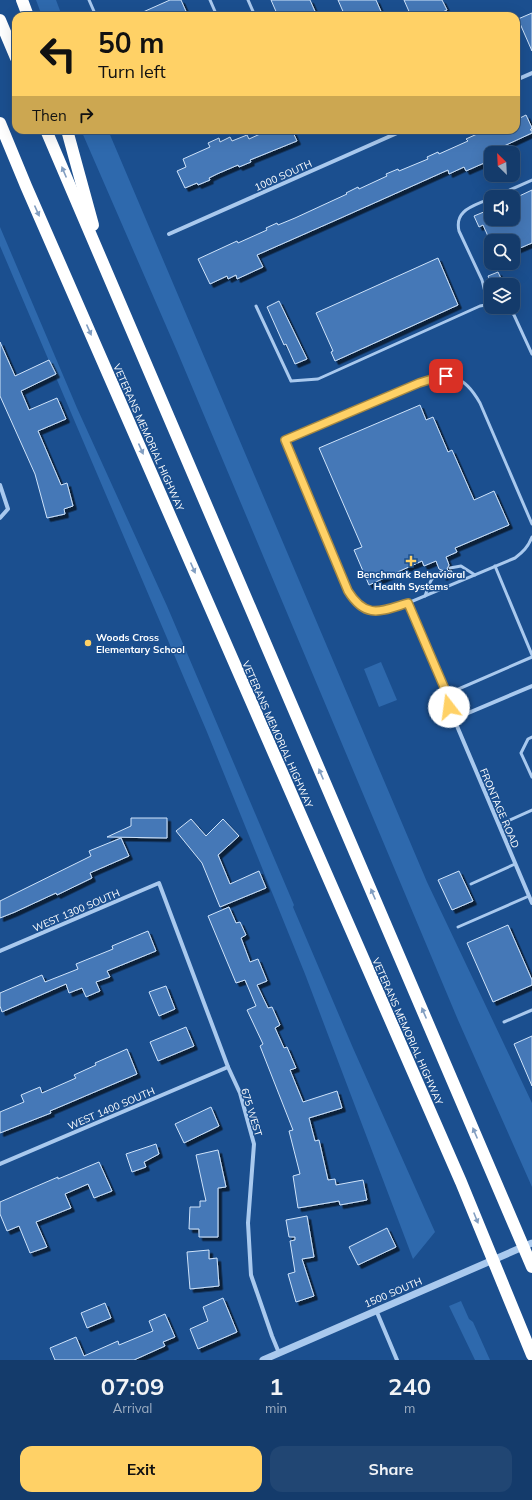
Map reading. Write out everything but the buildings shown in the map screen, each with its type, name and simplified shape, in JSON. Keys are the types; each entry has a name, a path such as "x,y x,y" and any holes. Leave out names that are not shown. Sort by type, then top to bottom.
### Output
{"highway":[{"path":"22,0 26,12"},
{"path":"0,20 12,48"},
{"name":"VETERANS MEMORIAL HIGHWAY","path":"0,123 26,186 461,1182 532,1355"},
{"name":"VETERANS MEMORIAL HIGHWAY","path":"48,134 491,1168 532,1267"},
{"path":"68,134 106,272"},
{"path":"0,135 26,186"}],"street":[{"path":"520,78 532,73"},
{"name":"1000 SOUTH","path":"169,234 395,134"},
{"path":"0,485 8,509 0,518"},
{"path":"454,719 532,686"},
{"name":"FRONTAGE ROAD","path":"454,719 532,903"},
{"name":"WEST 1300 SOUTH","path":"0,951 159,883"},
{"name":"675 WEST","path":"159,883 228,1067 240,1093 254,1144 248,1223 251,1275 279,1353"},
{"name":"WEST 1400 SOUTH","path":"0,1164 228,1067"},
{"name":"1500 SOUTH","path":"262,1360 532,1243"},
{"path":"376,1310 397,1360"}],"lane":[{"path":"89,0 94,12"},
{"path":"210,0 215,12"},
{"path":"248,0 253,12"},
{"path":"510,190 532,180"},
{"path":"484,201 465,210 458,217 459,231 484,288"},
{"path":"256,306 291,381 318,379 484,306"},
{"path":"513,314 532,354"},
{"path":"532,524 480,403 473,391 466,384 456,378 446,376 419,383 285,440 348,591 358,605 366,610 384,610 408,603 515,558 523,552 532,537"},
{"path":"450,568 461,566 475,575"},
{"path":"447,694 532,656 495,566"},
{"path":"425,596 430,582 435,575 440,572"},
{"path":"408,603 447,694 454,719"},
{"path":"532,737 528,739 521,754 532,777"},
{"path":"499,825 532,810"},
{"path":"471,884 515,864"},
{"path":"458,927 529,896"},
{"path":"504,1022 532,1010"}],"shaded area":[{"path":"36,0 56,0 60,12 40,12"},
{"path":"83,134 110,134 427,882 532,1103 532,1187 458,1020 177,351"},
{"path":"0,227 77,408 167,606 353,1048 435,1232 413,1259 305,974 207,732 0,246"},
{"path":"381,662 397,700 379,707 364,669"},
{"path":"461,1301 469,1319 473,1322 490,1360 475,1360 449,1306"}],"place":[{"name":"Benchmark Behavioral Health Systems","path":"411,561"},
{"name":"Woods Cross Elementary School","path":"88,643"}],"route":[{"path":"446,376 419,383 285,440 348,591 358,605 366,610 384,610 408,603 447,694 449,707"}]}
